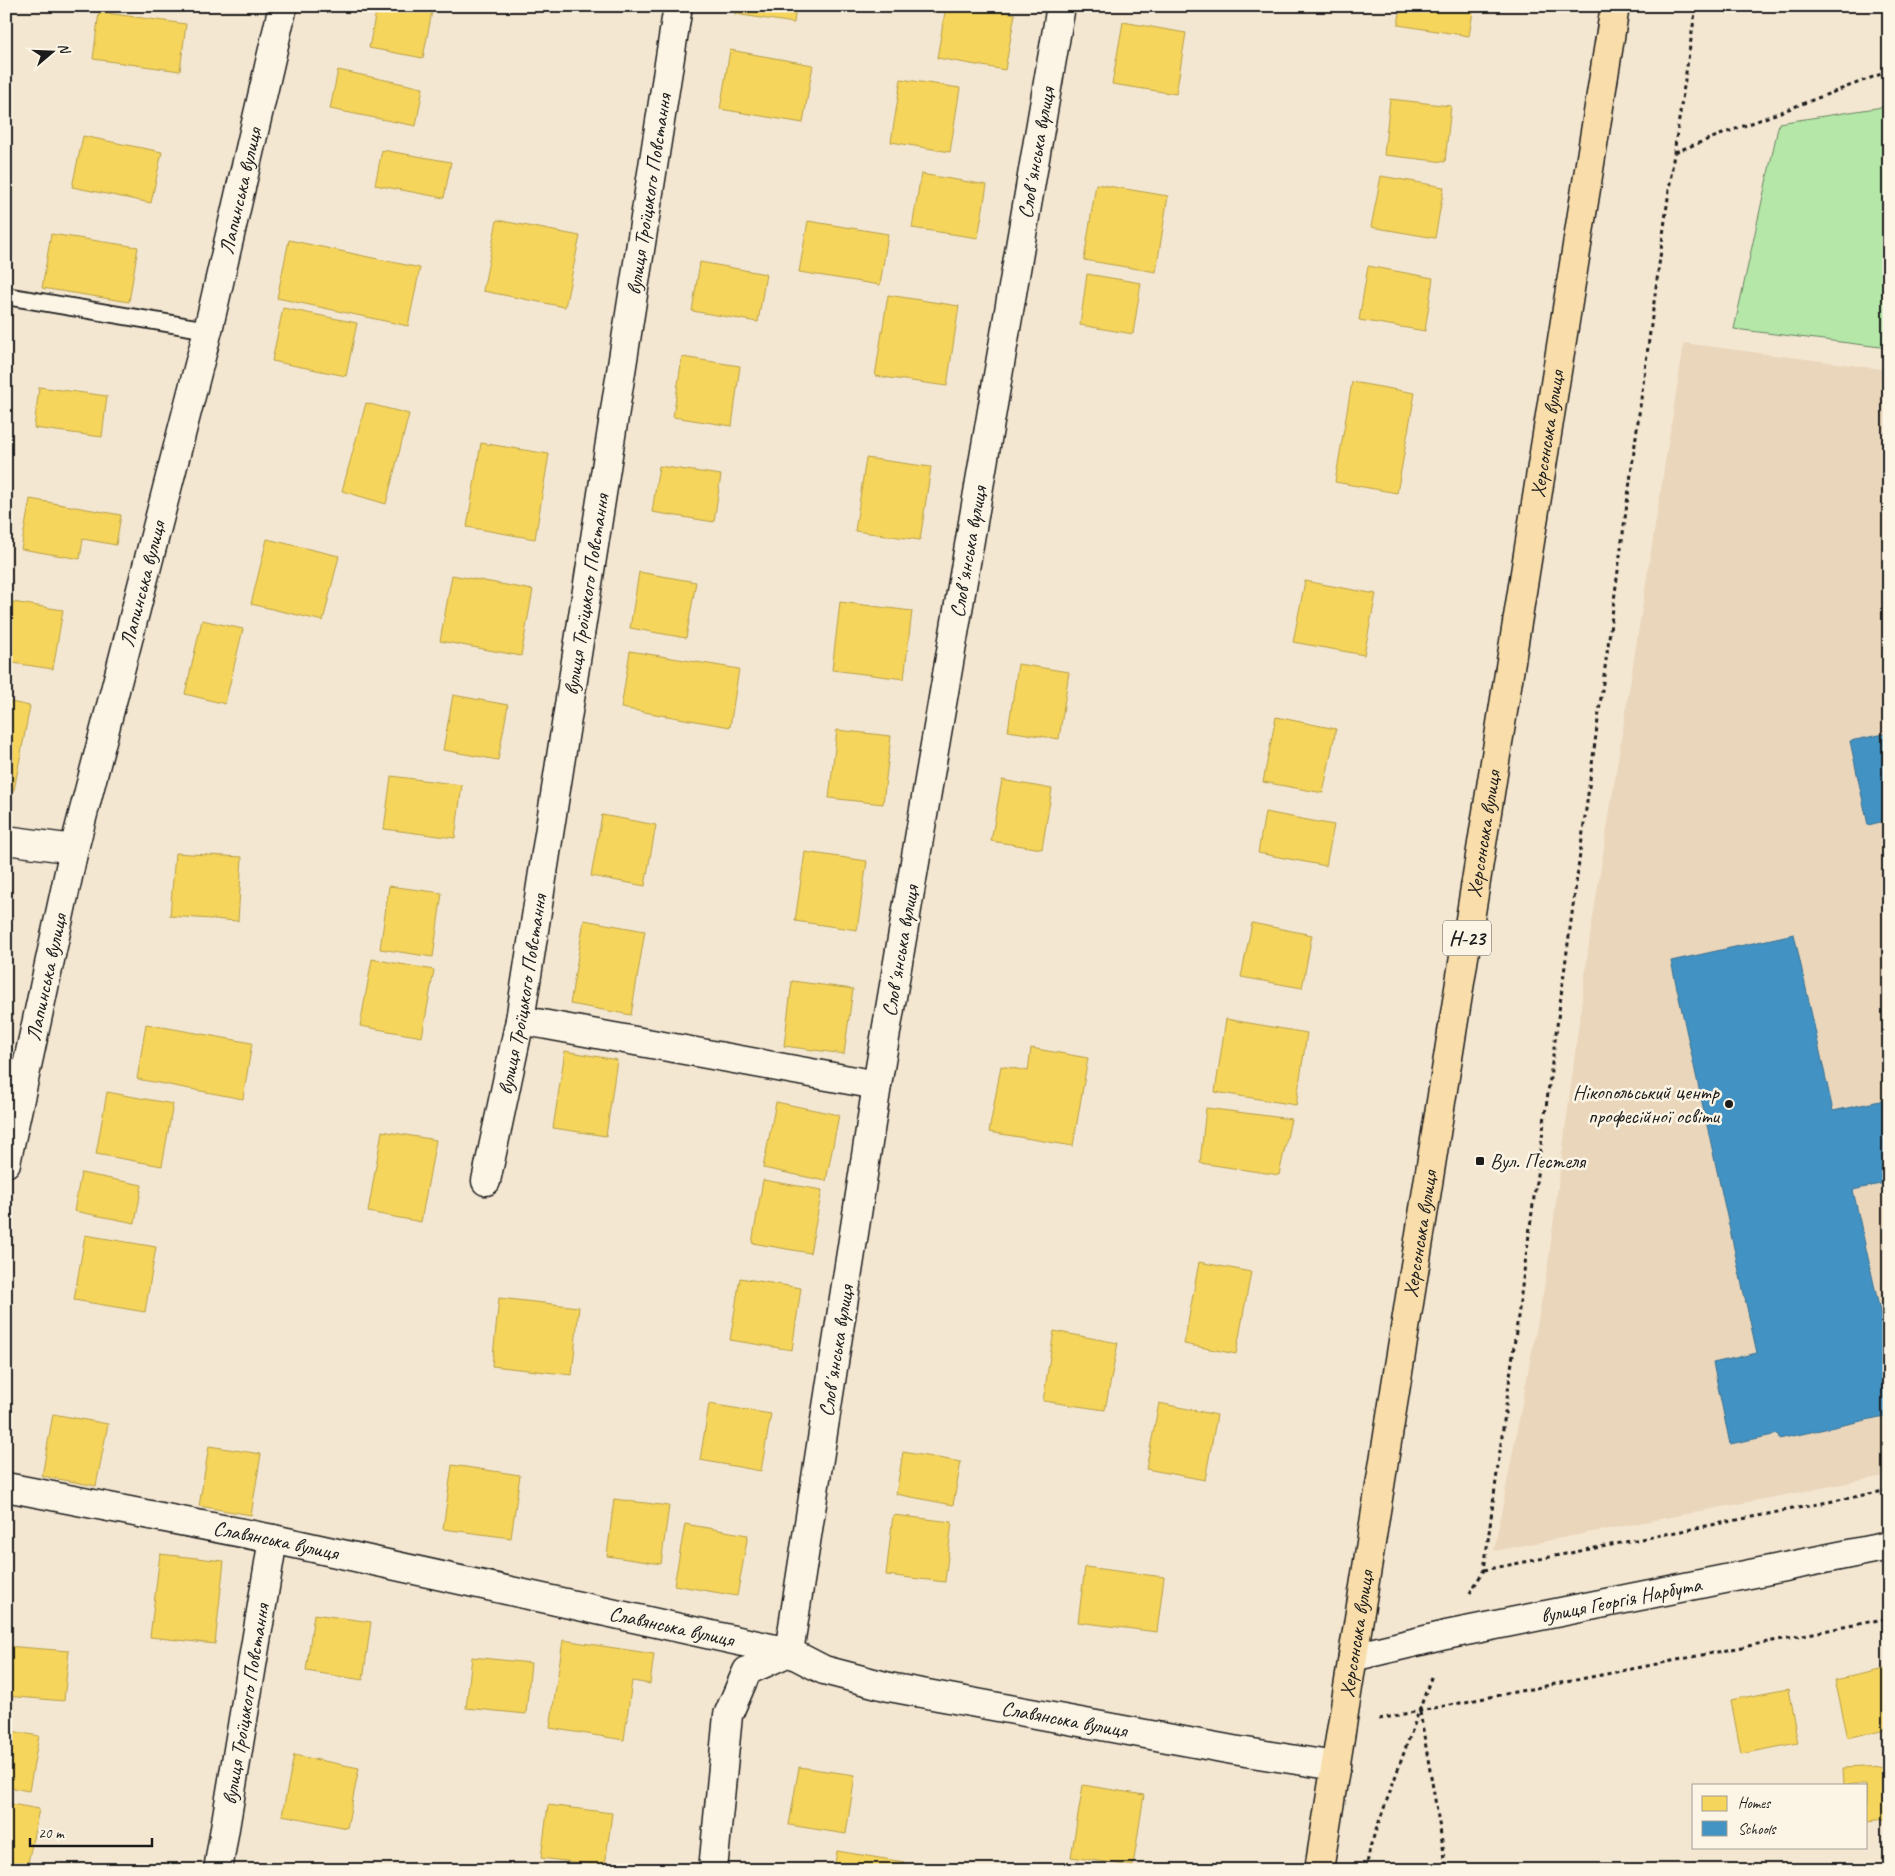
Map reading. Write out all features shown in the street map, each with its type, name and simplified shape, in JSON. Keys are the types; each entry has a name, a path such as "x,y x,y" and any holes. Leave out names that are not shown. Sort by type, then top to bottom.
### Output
{"main road":[{"name":"Херсонська вулиця","path":"1319,1870 1615,6"}],"street":[{"name":"Лапинська вулиця","path":"6,1163 74,849 208,330 283,6"},
{"name":"вулиця Троїцького Повстання","path":"486,1181 520,1020 678,6"},
{"name":"Словʼянська вулиця","path":"789,1652 877,1086 1061,6"},
{"path":"6,840 74,849"},
{"path":"520,1020 877,1086"},
{"name":"Славянська вулиця","path":"6,1487 273,1540 789,1652 824,1670 889,1687 1234,1750 1336,1766"},
{"name":"вулиця Троїцького Повстання","path":"218,1870 273,1540"},
{"name":"вулиця Георгія Нарбута","path":"1352,1657 1446,1635 1889,1546"},
{"path":"713,1870 728,1715 747,1671 789,1652"}],"lane":[{"path":"6,296 208,330"}],"path":[{"path":"1366,1870 1370,1847 1446,1635 1484,1570 1674,153 1696,6"},
{"path":"1674,153 1889,71"},
{"path":"1484,1570 1889,1490"},
{"path":"1342,1726 1889,1618"},
{"path":"1420,1711 1446,1870"}],"shaded area":[{"name":"Нікопольський центр професійної освіти","path":"1684,343 1889,370 1889,1475 1494,1551 1547,1272 1590,936"}],"green space":[{"path":"1889,106 1889,348 1734,329 1779,123"}],"building: Homes":[{"path":"377,6 433,6 423,58 369,48"},
{"path":"736,6 796,6 794,23 735,14"},
{"path":"946,6 974,6 1015,14 1005,70 937,58"},
{"path":"1401,6 1474,6 1469,36 1398,25"},
{"path":"99,12 186,24 180,71 93,59"},
{"path":"1123,22 1186,33 1176,94 1112,84"},
{"path":"730,50 813,65 803,123 720,109"},
{"path":"338,70 423,88 416,126 330,109"},
{"path":"901,79 960,88 950,152 891,142"},
{"path":"1390,99 1451,106 1445,162 1384,155"},
{"path":"83,136 162,152 151,203 72,187"},
{"path":"382,150 451,162 444,198 375,185"},
{"path":"921,174 987,185 978,238 912,228"},
{"path":"1381,176 1444,187 1435,238 1371,227"},
{"path":"1096,184 1168,196 1156,272 1084,260"},
{"path":"497,220 580,236 565,307 483,291"},
{"path":"808,221 888,234 880,285 799,272"},
{"path":"51,234 138,247 129,302 42,288"},
{"path":"289,240 420,268 408,326 277,298"},
{"path":"700,262 766,274 758,322 692,311"},
{"path":"1368,266 1433,278 1425,331 1359,320"},
{"path":"1087,274 1141,283 1133,334 1080,325"},
{"path":"888,295 959,306 947,386 875,376"},
{"path":"283,308 357,323 346,376 272,361"},
{"path":"682,357 740,366 732,426 673,417"},
{"path":"1352,382 1415,393 1397,493 1335,482"},
{"path":"39,387 107,396 102,437 34,428"},
{"path":"366,403 409,414 386,504 342,491"},
{"path":"481,443 549,454 535,539 467,527"},
{"path":"866,458 931,467 920,540 855,531"},
{"path":"659,466 721,475 714,522 652,512"},
{"path":"30,499 121,515 116,545 83,539 80,559 21,549"},
{"path":"267,539 339,556 323,621 251,604"},
{"path":"639,572 696,582 686,638 630,628"},
{"path":"452,575 533,590 521,656 440,641"},
{"path":"1305,581 1376,594 1364,655 1293,642"},
{"path":"6,601 63,610 53,669 6,662"},
{"path":"840,602 912,611 904,679 832,670"},
{"path":"202,620 243,629 225,704 185,694"},
{"path":"630,651 739,669 730,727 621,708"},
{"path":"1018,664 1069,672 1059,739 1008,731"},
{"path":"453,695 508,705 498,760 443,750"},
{"path":"6,701 30,706 14,790 6,789"},
{"path":"1276,717 1336,729 1323,793 1263,782"},
{"path":"837,730 891,736 883,804 829,798"},
{"path":"391,776 462,785 455,838 384,829"},
{"path":"1002,780 1052,789 1042,849 991,841"},
{"path":"1265,812 1334,825 1326,866 1258,853"},
{"path":"602,815 656,825 645,886 591,876"},
{"path":"805,852 867,861 857,930 795,921"},
{"path":"175,853 242,857 238,921 170,916"},
{"path":"389,886 442,893 433,957 380,949"},
{"path":"584,920 645,931 631,1015 570,1004"},
{"path":"1252,923 1312,935 1302,988 1241,977"},
{"path":"372,959 434,970 422,1037 360,1026"},
{"path":"792,981 853,989 844,1054 784,1046"},
{"path":"1226,1019 1307,1033 1296,1105 1215,1092"},
{"path":"146,1024 252,1043 243,1099 137,1079"},
{"path":"1031,1048 1088,1058 1073,1146 989,1132 1001,1066 1028,1071"},
{"path":"565,1051 617,1060 606,1136 553,1128"},
{"path":"107,1092 173,1104 162,1166 96,1154"},
{"path":"776,1102 839,1115 826,1181 763,1168"},
{"path":"1206,1108 1291,1119 1279,1175 1200,1163"},
{"path":"382,1131 436,1140 421,1222 368,1212"},
{"path":"81,1173 142,1185 135,1223 74,1211"},
{"path":"763,1180 822,1190 810,1253 752,1243"},
{"path":"85,1235 156,1247 145,1312 74,1300"},
{"path":"1199,1262 1251,1272 1236,1354 1184,1344"},
{"path":"740,1278 801,1288 792,1350 730,1340"},
{"path":"499,1298 579,1307 572,1375 492,1366"},
{"path":"1054,1331 1118,1343 1105,1410 1043,1401"},
{"path":"1159,1403 1217,1415 1205,1480 1146,1469"},
{"path":"709,1404 771,1414 761,1471 700,1460"},
{"path":"53,1414 108,1424 96,1486 42,1476"},
{"path":"209,1446 261,1454 251,1515 199,1506"},
{"path":"903,1452 961,1462 953,1505 896,1494"},
{"path":"452,1465 520,1475 511,1538 443,1529"},
{"path":"614,1499 669,1506 661,1564 607,1556"},
{"path":"893,1515 952,1522 945,1582 886,1575"},
{"path":"685,1524 748,1535 737,1596 674,1585"},
{"path":"160,1554 224,1561 215,1644 150,1637"},
{"path":"1085,1567 1164,1577 1157,1632 1078,1622"},
{"path":"314,1614 371,1622 363,1680 306,1671"},
{"path":"563,1640 654,1654 650,1684 632,1681 624,1740 550,1728"},
{"path":"6,1646 69,1651 64,1701 6,1696"},
{"path":"472,1657 531,1663 526,1714 466,1708"},
{"path":"1889,1668 1889,1728 1848,1738 1835,1680"},
{"path":"1788,1689 1798,1743 1741,1754 1731,1700"},
{"path":"6,1730 39,1736 29,1791 6,1787"},
{"path":"294,1755 359,1768 347,1828 282,1815"},
{"path":"1884,1766 1887,1820 1868,1822 1868,1784 1844,1784 1843,1768"},
{"path":"799,1767 855,1775 846,1834 789,1825"},
{"path":"1083,1785 1144,1795 1133,1866 1071,1857"},
{"path":"6,1803 39,1809 27,1868 6,1863"},
{"path":"548,1805 612,1813 605,1866 541,1858"},
{"path":"837,1851 904,1862 903,1870 834,1870"}],"building: Schools":[{"path":"1889,733 1889,820 1868,825 1850,741"},
{"path":"1794,934 1833,1111 1889,1099 1889,1182 1853,1190 1889,1352 1889,1415 1779,1439 1778,1434 1730,1444 1713,1363 1757,1353 1671,961"}],"place":[{"name":"Нікопольський центр професійної освіти","path":"1729,1104"},
{"name":"Вул. Пестеля","path":"1480,1161"}]}
